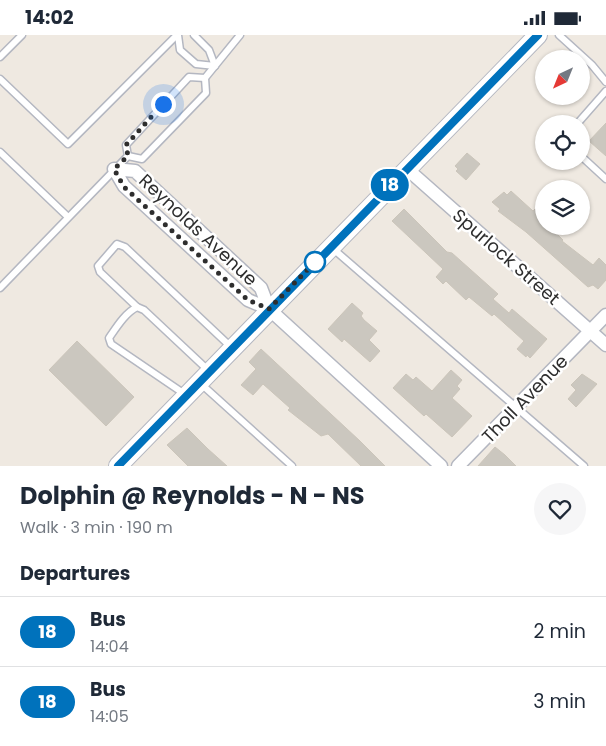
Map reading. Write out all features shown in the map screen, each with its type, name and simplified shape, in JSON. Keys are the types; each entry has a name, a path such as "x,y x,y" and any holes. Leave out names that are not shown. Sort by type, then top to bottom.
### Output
{"main road":[{"path":"126,463 186,395 538,35"}],"street":[{"name":"Reynolds Avenue","path":"114,169 135,171 261,288 269,309"},
{"name":"Reynolds Avenue","path":"114,169 124,187 248,300 269,309 442,466"},
{"name":"Spurlock Street","path":"406,169 606,345"},
{"name":"Tholl Avenue","path":"458,466 518,408 606,315"}],"lane":[{"path":"0,57 22,35"},
{"path":"177,35 180,49 196,64 215,66"},
{"path":"0,79 68,145 177,35"},
{"path":"194,35 209,50 215,66"},
{"path":"128,156 142,159 206,93 205,78 240,35"},
{"path":"559,35 592,65 606,82"},
{"path":"128,156 126,145 188,77 205,78"},
{"path":"585,115 606,91"},
{"path":"0,152 68,217"},
{"path":"0,288 128,156"},
{"path":"590,164 606,179"},
{"path":"232,348 125,247 117,244 98,265 100,272 137,307 144,310 204,377 292,466"},
{"path":"331,247 584,466"},
{"path":"137,307 115,329 109,338 111,344 186,395"}],"building":[{"path":"606,123 606,156 590,140"},
{"path":"467,153 480,164 466,180 456,171 458,169 455,166"},
{"path":"511,191 533,211 535,209 535,235 558,235 562,241 593,265 599,258 606,265 606,280 598,289 593,285 588,287 526,232 498,211 500,209 492,202 504,192 507,195"},
{"path":"404,209 447,252 452,253 498,294 493,299 509,313 512,309 547,339 530,358 517,349 524,341 494,314 492,316 469,297 466,300 446,281 443,284 436,277 443,269 392,221"},
{"path":"352,303 363,313 361,316 364,320 377,331 369,340 380,351 370,362 344,339 342,342 328,329"},
{"path":"77,341 134,397 106,426 49,370"},
{"path":"261,349 385,466 361,466 328,434 321,436 288,410 290,408 263,384 253,395 241,385 256,369 249,362"},
{"path":"451,370 462,380 457,386 460,389 452,398 472,416 452,437 426,414 424,416 393,388 406,374 413,380 416,377 432,391"},
{"path":"582,374 597,384 576,407 568,399 576,390 571,385"},
{"path":"187,428 227,466 188,466 167,445"},
{"path":"495,447 505,455 516,466 478,466"}],"bus line":[{"name":"18","path":"118,466 538,35"}],"route":[{"path":"163,104 126,145 128,156 114,169 124,187 248,300 269,309 318,259 315,262"}]}
